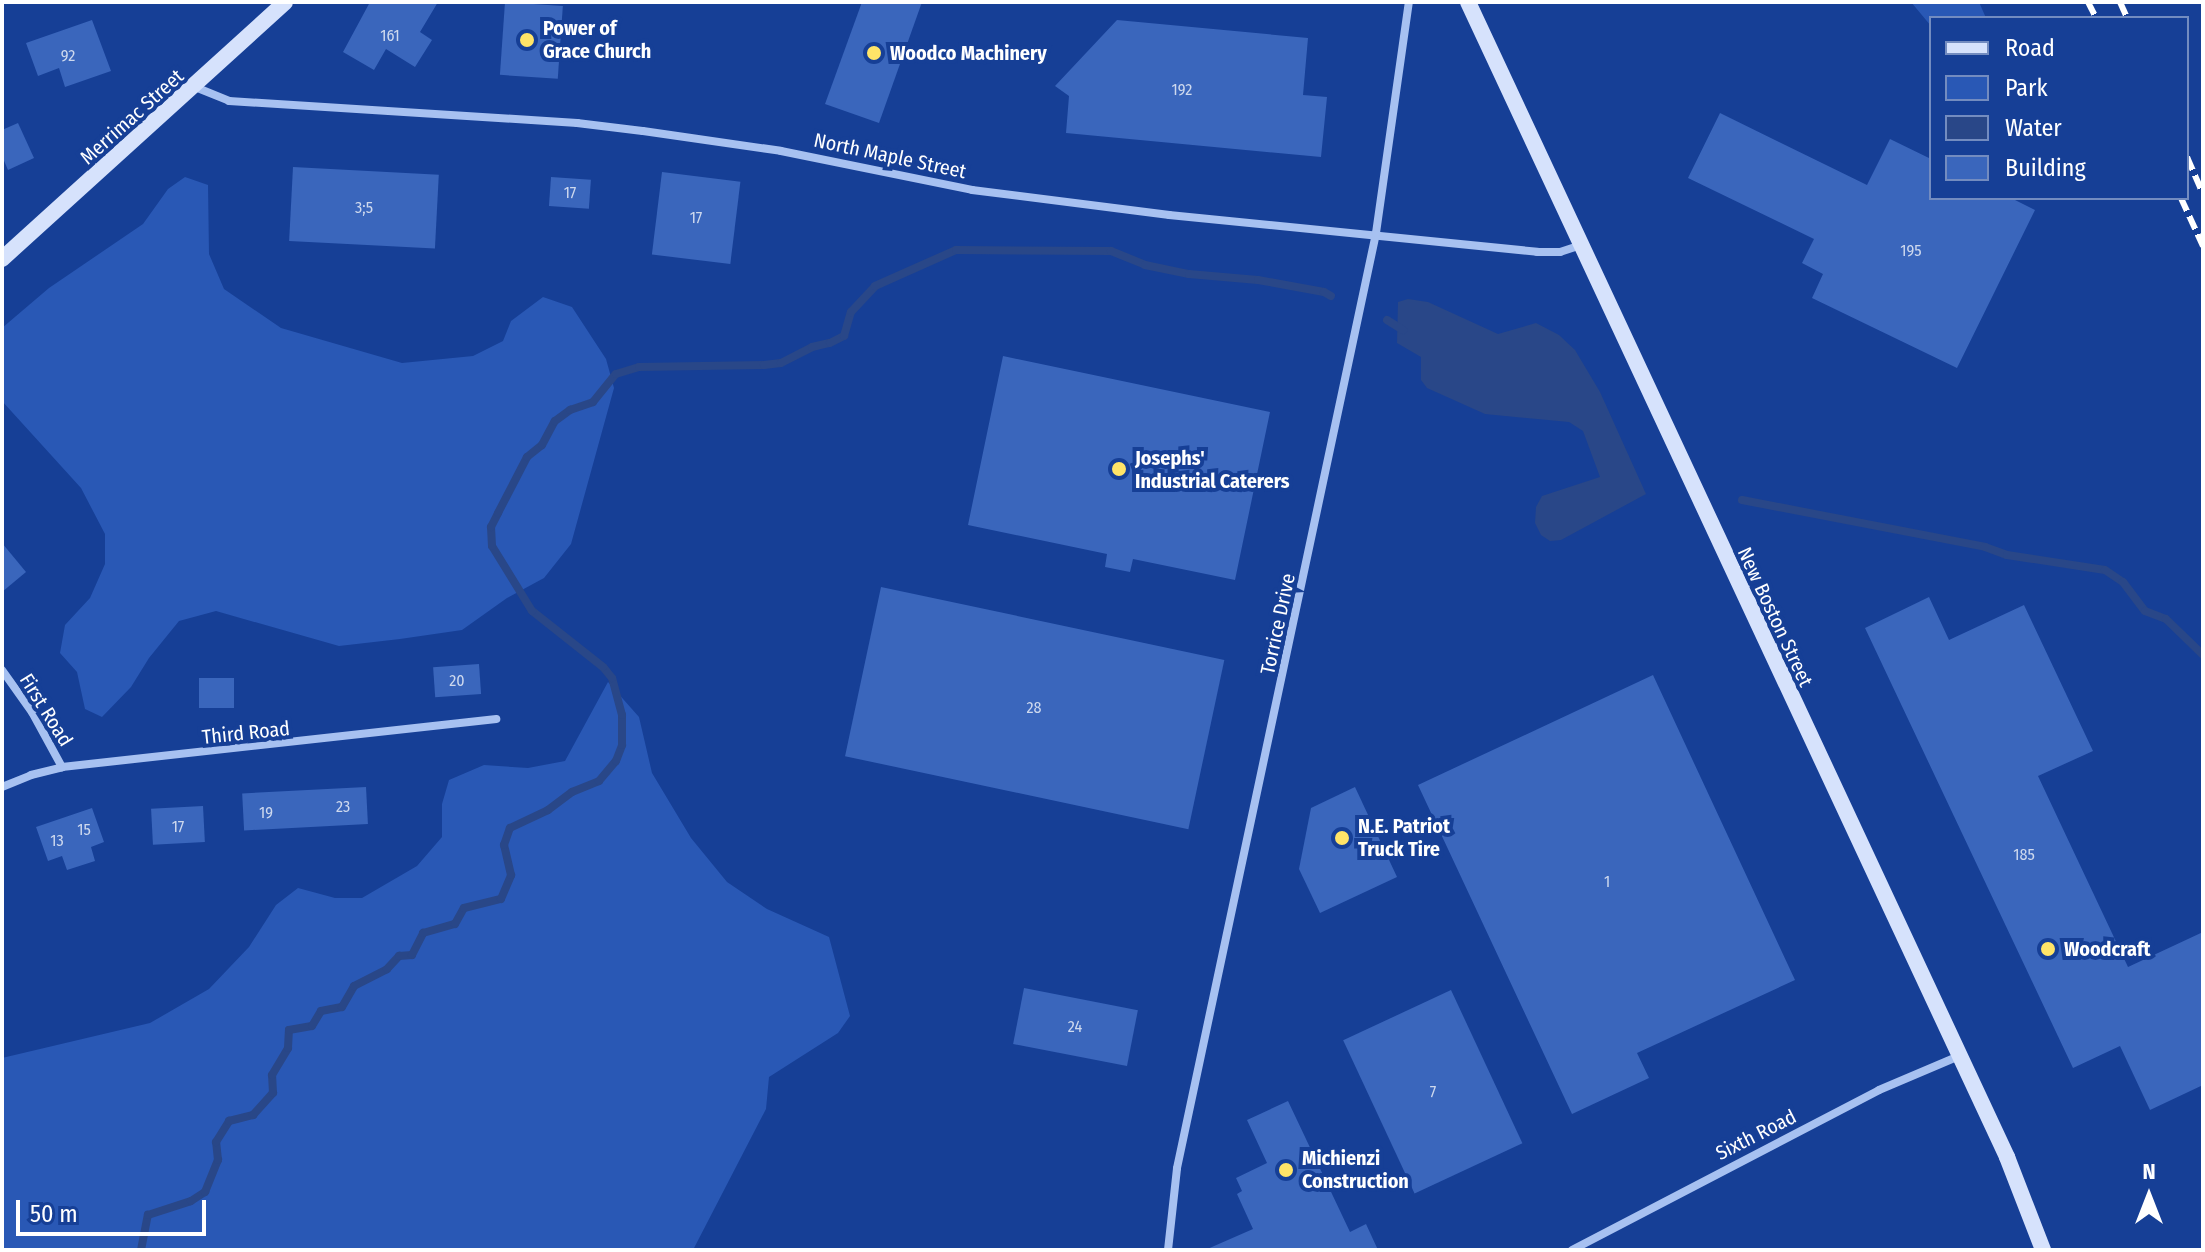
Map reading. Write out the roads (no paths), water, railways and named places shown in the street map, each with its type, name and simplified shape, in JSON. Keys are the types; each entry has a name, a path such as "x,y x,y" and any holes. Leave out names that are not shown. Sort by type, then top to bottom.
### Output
{"main road":[{"name":"Merrimac Street","path":"3,252 195,87 285,2"},
{"name":"New Boston Street","path":"1468,2 1579,246 2007,1157 2043,1250"}],"street":[{"name":"Torrice Drive","path":"1168,1250 1177,1168 1376,233 1409,2"},
{"name":"North Maple Street","path":"195,87 229,101 577,123 643,131 769,149 972,190 1169,215 1376,233 1549,253 1579,246"},
{"name":"First Road","path":"2,670 32,712 62,767"},
{"name":"Third Road","path":"2,787 62,767 496,719"},
{"name":"Sixth Road","path":"1572,1250 1879,1090 1959,1056"}],"water":[{"path":"1408,299 1428,302 1498,334 1536,323 1559,335 1575,350 1600,392 1646,494 1561,540 1550,541 1541,535 1535,523 1536,507 1542,496 1600,477 1583,431 1569,422 1485,414 1427,388 1421,380 1421,357 1397,343 1398,302"}],"waterway":[{"path":"141,1250 148,1215 191,1201 205,1192 218,1160 216,1142 229,1121 253,1115 273,1093 272,1075 288,1048 289,1030 312,1026 321,1011 342,1007 354,986 387,969 399,956 412,955 423,933 455,924 464,908 501,899 511,875 504,845 510,828 548,810 572,792 599,781 616,761 622,745 622,715 612,678 603,667 532,611 492,546 491,527 498,513 527,457 542,445 555,421 570,410 593,402 616,374 639,367 781,363 812,347 830,343 844,336 851,312 875,286 956,250 1111,251 1145,265 1189,274 1258,280 1324,292 1331,296"},
{"path":"1387,320 1403,330"},
{"path":"1742,500 1985,547 2007,555 2105,570 2123,582 2145,611 2166,619 2203,655"}],"railway":[{"path":"2088,2 2095,16"},
{"path":"2120,2 2126,16"},
{"path":"2189,162 2203,194"},
{"path":"2182,200 2203,246"}],"place":[{"name":"Power of Grace Church","path":"527,40"},
{"name":"Woodco Machinery","path":"874,53"},
{"name":"Josephs' Industrial Caterers","path":"1119,469"},
{"name":"N.E. Patriot Truck Tire","path":"1342,838"},
{"name":"Woodcraft","path":"2048,949"},
{"name":"Michienzi Construction","path":"1286,1170"}]}
